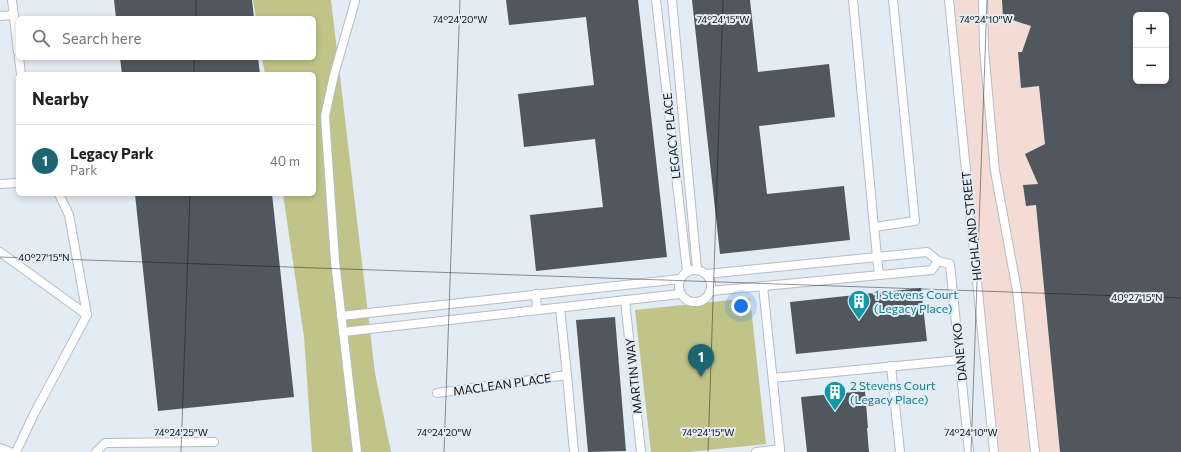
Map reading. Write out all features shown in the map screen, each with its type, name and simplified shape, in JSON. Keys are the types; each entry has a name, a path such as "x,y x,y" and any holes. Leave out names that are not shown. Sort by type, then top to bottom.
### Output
{"lane":[{"path":"12,0 16,37"},
{"path":"355,0 334,75 325,116 335,261 357,452"},
{"name":"LEGACY PLACE","path":"656,0 687,271"},
{"name":"LEGACY PLACE","path":"672,0 697,269"},
{"path":"853,0 879,275"},
{"path":"874,227 914,221 893,0"},
{"name":"HIGHLAND STREET","path":"949,0 994,452"},
{"path":"983,0 984,48 995,171 1017,290 1035,452"},
{"path":"0,16 13,15"},
{"path":"19,60 21,72"},
{"path":"0,184 16,183"},
{"path":"16,452 34,414 87,315 69,215 60,196"},
{"path":"0,252 87,315"},
{"path":"707,274 927,252 938,261 932,270 711,290"},
{"name":"DANEYKO","path":"938,261 950,264 969,452"},
{"path":"697,269 707,274 710,279 711,290 704,300 699,302 688,301 680,294 678,288 680,278 687,271 697,269"},
{"path":"341,316 680,278"},
{"path":"756,452 780,451 763,286"},
{"path":"536,294 537,310"},
{"path":"343,332 680,294"},
{"name":"MARTIN WAY","path":"625,300 641,452"},
{"path":"560,308 574,452"},
{"path":"773,378 959,360"},
{"path":"891,366 900,452"},
{"name":"MACLEAN PLACE","path":"437,393 567,375"},
{"path":"96,452 105,443 214,442"},
{"path":"0,448 10,452"}],"shaded area":[{"path":"949,0 1181,0 1181,452 994,452"}],"green space":[{"path":"253,0 331,0 375,373 391,452 312,452 304,337 283,196 316,196 316,72 265,72 262,60 316,60 316,16 256,16"},
{"path":"750,298 766,444 689,452 651,452 635,310"}],"building":[{"path":"114,0 252,0 254,16 116,16"},
{"path":"506,0 638,0 667,257 536,271 530,215 603,207 595,139 524,147 518,94 594,85 586,17 509,25"},
{"path":"692,0 750,0 758,72 829,64 835,117 759,126 767,194 844,186 850,240 720,254"},
{"path":"1002,0 1181,0 1181,452 1060,452 1036,205 1026,206 1023,185 1038,184 1025,154 1045,144 1039,86 1021,88 1018,52 1022,52 1031,26 1003,17"},
{"path":"120,60 258,60 260,72 122,72"},
{"path":"135,196 272,196 294,397 158,411"},
{"name":"1 Stevens Court (Legacy Place)","path":"921,288 927,341 796,354 790,302"},
{"path":"615,317 626,451 588,452 576,320"},
{"name":"2 Stevens Court (Legacy Place)","path":"865,391 869,452 807,452 801,397"}],"place":[{"name":"1 Stevens Court (Legacy Place)","path":"859,320"},
{"name":"Legacy Park","path":"701,377"},
{"name":"2 Stevens Court (Legacy Place)","path":"835,412"}]}
